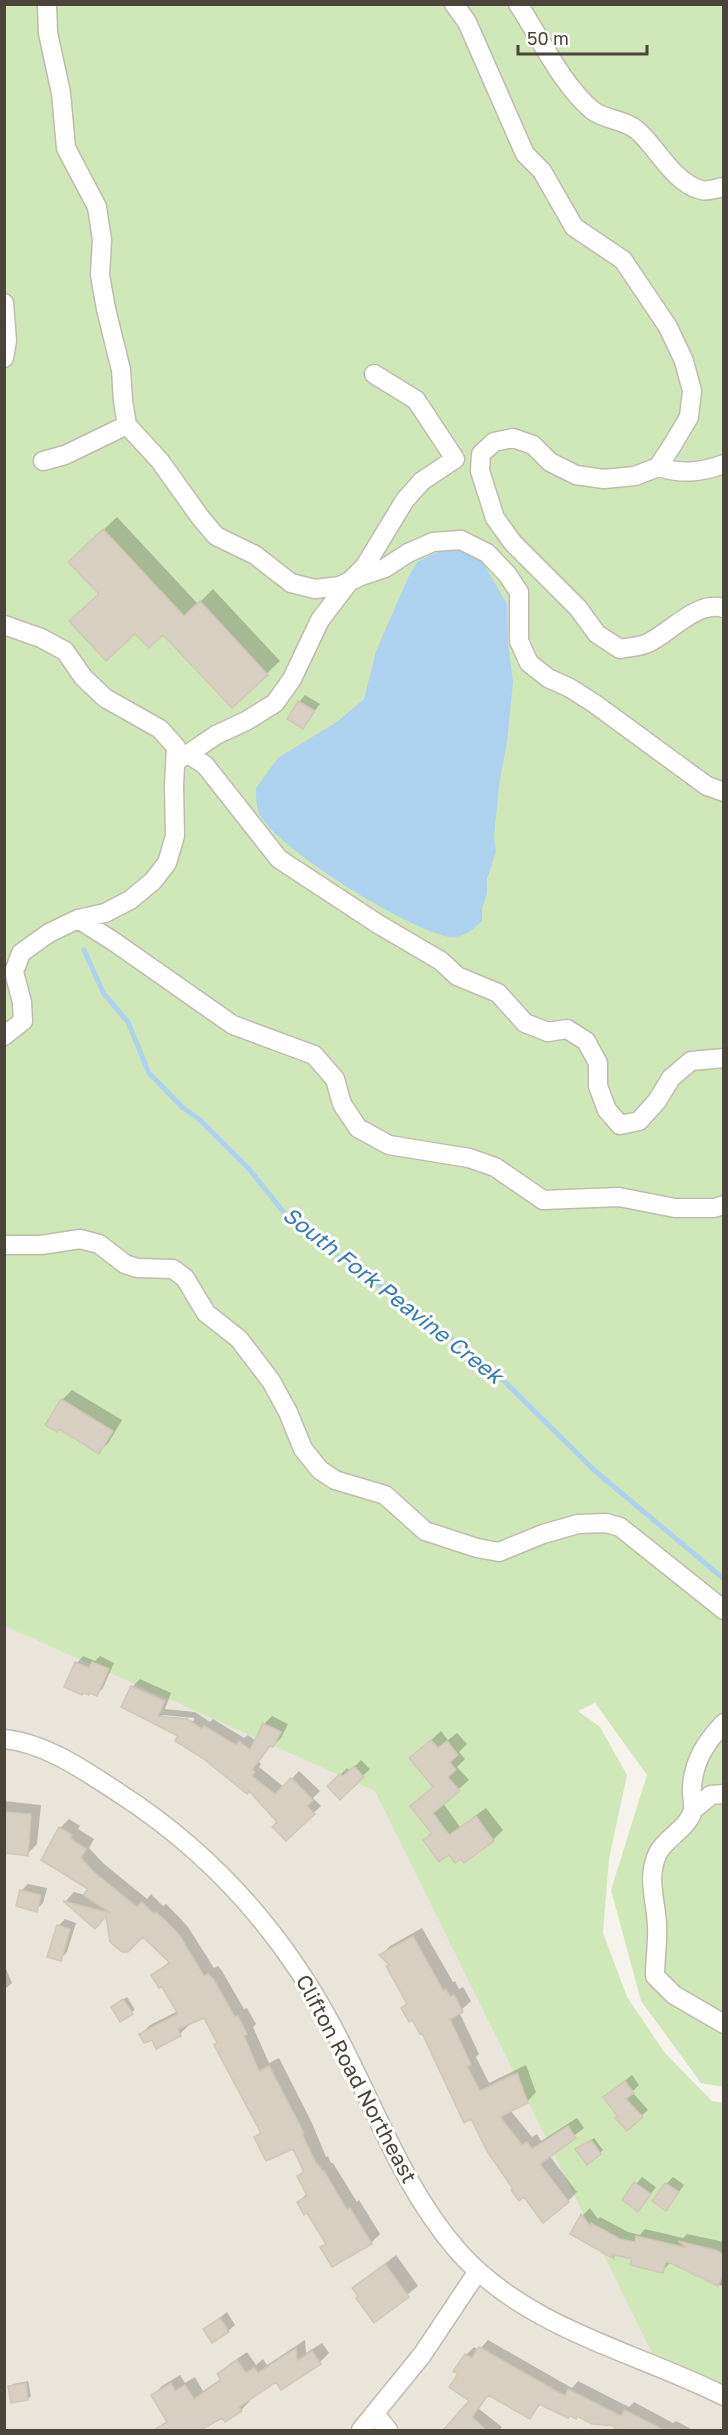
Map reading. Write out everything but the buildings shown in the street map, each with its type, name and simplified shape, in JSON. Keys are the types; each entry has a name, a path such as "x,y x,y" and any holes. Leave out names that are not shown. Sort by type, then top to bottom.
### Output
{"street":[{"path":"47,4 48,33 61,93 66,148 97,207 102,240 100,275 121,370 127,425 160,461 216,536 255,555 291,583 315,589 340,586 385,568 408,553 433,542 461,540 486,554 507,574 519,592 519,641 529,663 548,678 570,688 595,704 707,786 723,792"},
{"path":"4,1036 23,1021 22,1002 14,972 21,953 49,933 78,919 105,913 130,900 153,880 167,863 175,836 174,785 182,758 216,735 246,721 275,703 292,680 320,621 371,557 405,500 422,481 455,459 481,454 494,442 513,438 533,445 550,462 576,475 604,479 635,476 658,467 689,417 692,391 684,362 668,327 623,260 574,227 542,171 525,154 466,22 454,4"},
{"path":"518,4 582,101 595,112 636,129 672,170 689,184 703,191 723,187"},
{"path":"4,303 7,341 4,358"},
{"path":"374,374 416,400 455,459"},
{"path":"43,461 65,455 127,425"},
{"path":"481,454 480,471 495,518 513,543 578,608 597,634 620,649 647,644 691,615 715,605 723,608"},
{"path":"658,467 679,473 703,472 723,464"},
{"path":"4,625 41,638 64,651 83,677 105,698 160,729 176,747 182,758 205,765 279,859 378,924 441,961 457,976 480,983 498,993 525,1023 548,1032 567,1029 586,1041 598,1063 598,1086 607,1110 620,1125 639,1121 657,1101 671,1078 691,1061 723,1058"},
{"path":"78,919 233,1025 314,1055 335,1079 342,1104 358,1128 389,1145 470,1158 495,1167 543,1200 619,1197 675,1208 714,1208 723,1205"},
{"path":"4,1245 41,1245 80,1239 99,1244 125,1264 137,1268 173,1269 185,1278 206,1313 239,1339 271,1381 303,1449 320,1470 335,1480 385,1495 425,1531 477,1548 499,1552 543,1534 578,1524 606,1523 620,1527 723,1610"},
{"path":"693,1810 691,1790 694,1766 708,1740 723,1723"},
{"name":"Clifton Road Northeast","path":"4,1739 27,1744 62,1758 140,1806 198,1852 254,1910 292,1961 333,2026 399,2162 426,2209 459,2252 478,2271 514,2298 554,2322 723,2396"},
{"path":"723,1794 711,1795 693,1810 680,1831 660,1849 654,1863 652,1884 657,1925 655,1976 674,1995 723,2024"},
{"path":"361,2430 422,2355 478,2271"},
{"path":"375,2414 388,2430"}],"shaded area":[{"path":"5,1625 377,1790 724,2393 723,2430 5,2430"}],"green space":[{"path":"5,5 723,5 723,2087 701,2083 641,2001 611,1890 647,1775 595,1703 578,1711 600,1727 627,1775 609,1859 603,1933 627,1997 665,2053 712,2101 723,2103 723,2394 654,2357 375,1791 5,1626"}],"water":[{"path":"450,548 468,552 483,563 507,604 508,643 513,682 507,742 499,785 494,837 496,852 487,879 482,921 472,930 455,937 432,932 407,921 345,886 288,845 268,826 258,811 256,802 256,788 278,758 338,721 364,699 376,651 417,562"}],"waterway":[{"name":"South Fork Peavine Creek","path":"84,950 104,994 128,1022 149,1073 249,1169 286,1215 333,1252 426,1318 502,1379 594,1470 724,1579"}]}
